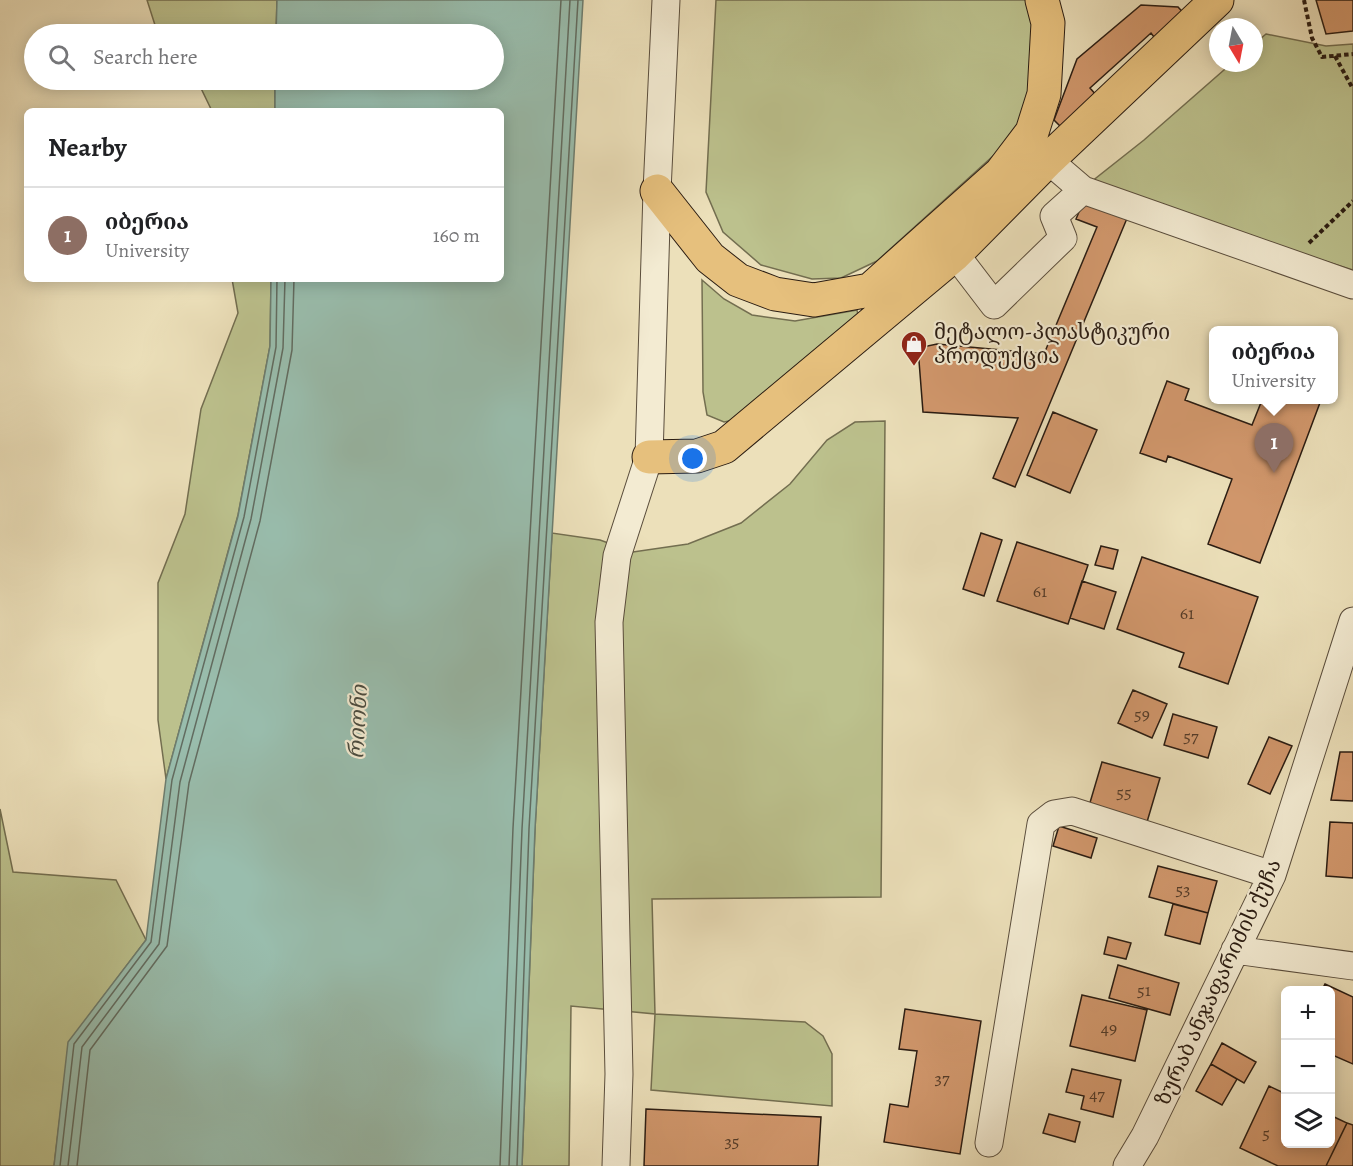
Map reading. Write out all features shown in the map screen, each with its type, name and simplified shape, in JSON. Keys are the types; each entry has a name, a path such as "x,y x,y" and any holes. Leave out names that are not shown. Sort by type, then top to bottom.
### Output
{"main road":[{"path":"657,191 710,258 738,280 775,294 814,300 870,290 1001,173 1032,132 1044,94 1048,23 1042,0"},
{"path":"649,456 697,456 724,447 955,254 1048,160 1217,0"}],"street":[{"path":"616,1166 620,1074 609,622 617,556 649,456 657,191 666,0"},
{"path":"1048,160 1083,190 1353,285"},
{"path":"955,254 994,305 1063,238 1054,216 1083,190"},
{"name":"ზურაბ ანჯაფარიძის ქუჩა","path":"1126,1166 1145,1136 1272,875 1353,621"},
{"path":"989,1143 1041,824 1054,814 1072,811 1272,875"},
{"path":"1235,950 1353,966"}],"path":[{"path":"1304,0 1312,38 1322,57 1353,54"},
{"path":"1335,56 1353,89"},
{"path":"1288,262 1353,201"}],"green space":[{"path":"147,0 277,0 276,24 155,24"},
{"path":"716,0 1032,0 1039,30 1028,109 1004,146 877,261 841,278 812,279 761,265 723,232 706,192"},
{"path":"1266,34 1326,46 1353,44 1353,270 1231,231 1091,182 1144,140 1222,72 1263,72 1263,36"},
{"path":"202,90 275,90 275,108 211,108"},
{"path":"702,280 724,299 752,315 795,321 857,310 859,320 744,418 724,422 707,415 703,392"},
{"path":"233,282 271,282 270,346 238,515 166,779 158,720 158,583 185,514 201,409 238,313"},
{"path":"885,421 881,897 652,899 655,1014 571,1006 569,1166 522,1166 535,829 552,533 600,540 633,552 688,544 741,523 790,484 827,440 855,422"},
{"path":"0,809 13,872 116,880 146,940 69,1042 54,1166 0,1166"},
{"path":"655,1014 805,1022 823,1036 832,1054 832,1106 651,1090"}],"water":[{"name":"რიონი","path":"277,0 583,0 535,829 522,1166 54,1166 68,1042 146,940 166,779 238,516 270,346 271,282 504,282 504,108 275,108 275,90 504,90 504,24 276,24"}],"building":[{"path":"1316,0 1353,0 1353,31 1326,34"},
{"path":"1141,5 1178,7 1190,20 1154,37 1151,33 1090,88 1097,96 1062,128 1054,120 1077,59"},
{"path":"1085,198 1128,216 1015,487 993,478 1018,418 923,412 918,348 937,344 1044,354 1097,227 1076,219"},
{"path":"1167,381 1189,389 1185,400 1252,425 1260,404 1320,404 1260,563 1208,544 1232,479 1168,456 1166,462 1140,453"},
{"path":"1053,412 1097,430 1070,493 1027,475"},
{"path":"981,533 1002,540 984,596 963,589"},
{"path":"1017,542 1088,565 1068,624 997,601"},
{"path":"1101,546 1118,550 1113,569 1095,565"},
{"path":"1142,557 1258,597 1228,684 1179,667 1184,653 1117,629"},
{"path":"1082,581 1116,592 1104,629 1070,618"},
{"path":"1133,690 1167,704 1152,738 1118,723"},
{"path":"1173,714 1217,727 1208,758 1164,745"},
{"path":"1269,737 1292,746 1270,794 1248,784"},
{"path":"1340,752 1353,752 1353,801 1331,800"},
{"path":"1102,762 1160,778 1147,822 1089,806"},
{"path":"1330,822 1353,823 1353,878 1326,876"},
{"path":"1059,826 1097,838 1091,858 1053,846"},
{"path":"1158,866 1217,881 1208,913 1149,897"},
{"path":"1173,904 1208,913 1200,944 1165,935"},
{"path":"1108,937 1131,943 1126,959 1104,954"},
{"path":"1118,965 1179,983 1170,1015 1109,998"},
{"path":"1335,989 1353,997 1353,1064 1335,1056"},
{"path":"1082,995 1147,1010 1135,1061 1070,1046"},
{"path":"905,1009 981,1021 960,1154 884,1142 890,1104 908,1107 917,1051 899,1049"},
{"path":"1222,1043 1256,1062 1244,1083 1211,1064"},
{"path":"1211,1064 1237,1079 1222,1105 1196,1091"},
{"path":"1072,1069 1121,1080 1113,1117 1081,1109 1084,1096 1066,1092"},
{"path":"1269,1086 1281,1092 1281,1148 1335,1148 1326,1166 1278,1166 1240,1148"},
{"path":"646,1109 821,1117 818,1166 644,1166"},
{"path":"1049,1114 1080,1122 1075,1142 1043,1133"},
{"path":"1335,1117 1347,1123 1335,1148"},
{"path":"1347,1123 1353,1125 1353,1166 1326,1166"}],"place":[{"name":"მეტალო-პლასტიკური პროდუქცია","path":"914,367"},
{"name":"იბერია","path":"1274,473"}]}
